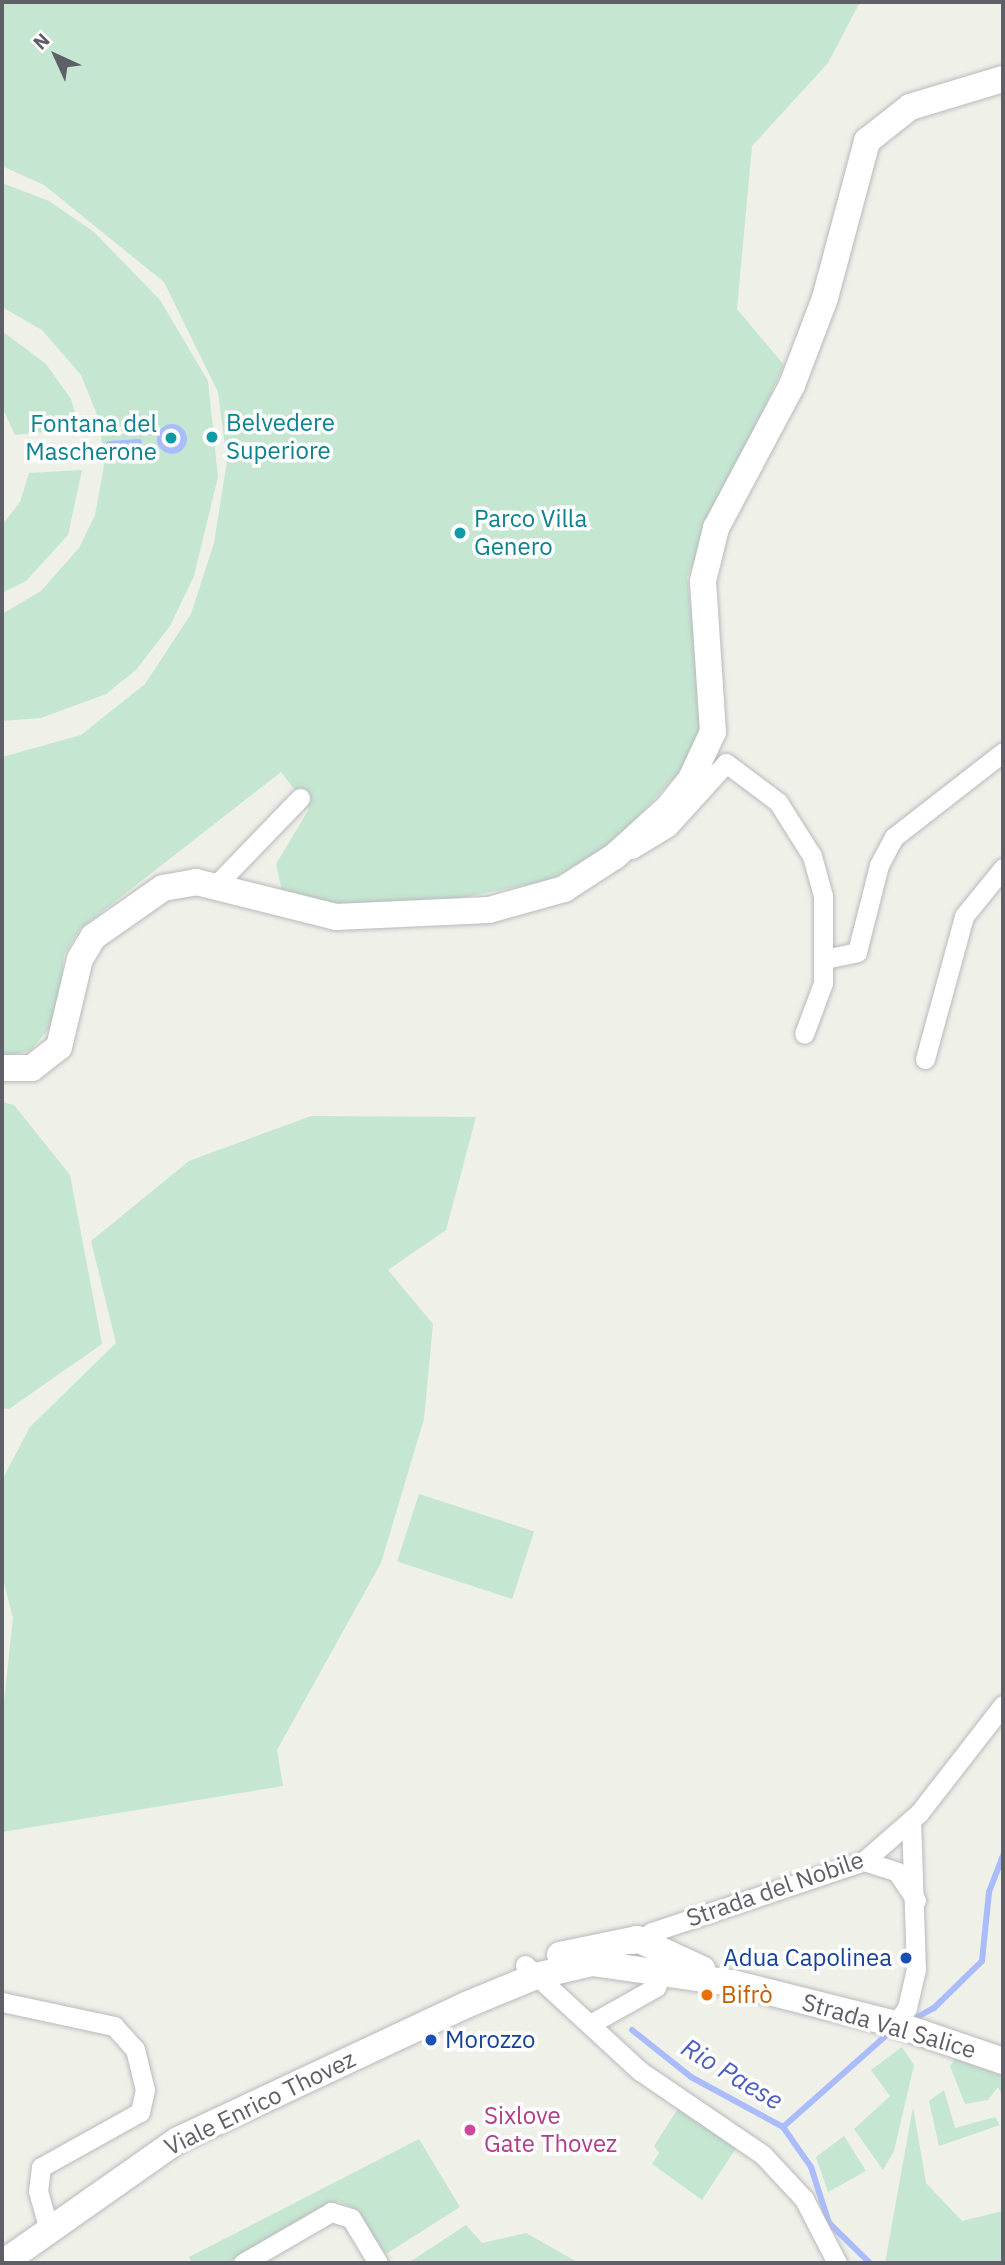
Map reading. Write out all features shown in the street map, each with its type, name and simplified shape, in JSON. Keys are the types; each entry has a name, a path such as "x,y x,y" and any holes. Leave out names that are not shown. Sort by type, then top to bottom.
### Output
{"street":[{"path":"615,856 668,807 707,751 715,715 703,602 708,555 726,504 803,359 867,141 910,107 1003,79"},
{"path":"825,959 857,952 878,865 894,837 1003,752"},
{"path":"2,1069 32,1068 59,1047 80,958 93,937 163,888 216,885 320,916 441,914 542,898 668,827 731,762 778,802 812,856 823,896 825,959 804,1034"},
{"path":"216,885 300,798"},
{"path":"925,1059 964,916 1003,867"},
{"name":"Strada del Nobile","path":"637,1939 863,1861 911,1822 1003,1705"},
{"path":"901,2026 916,1970 918,1907 911,1822"},
{"path":"863,1861 897,1872 918,1907"},
{"path":"617,1963 637,1939"},
{"name":"Viale Enrico Thovez","path":"2,2243 46,2220 178,2140 531,1971 637,1939"},
{"name":"Strada Val Salice","path":"637,1939 733,1983"},
{"name":"Viale Enrico Thovez","path":"531,1971 617,1963 663,1970"},
{"path":"592,2023 656,1987 663,1970"},
{"name":"Strada Val Salice","path":"663,1970 733,1983 901,2026 1003,2061"},
{"path":"531,1971 592,2023 639,2071 762,2155 804,2199 837,2263"},
{"path":"2,2002 114,2026 135,2049 145,2090 140,2112 41,2167 46,2220"},
{"path":"243,2263 331,2212 351,2218 378,2263"},
{"name":"Viale Enrico Thovez","path":"3,2263 46,2220"}],"green space":[{"name":"Parco Villa Genero","path":"2,2 860,2 828,63 752,146 737,309 784,365 687,577 702,705 700,734 686,765 615,841 550,880 450,900 324,904 282,891 276,864 309,809 281,772 81,928 64,955 58,1018 30,1051 7,1055 2,1053 2,757 81,735 145,684 191,614 214,543 227,461 218,392 164,282 44,185 2,166"},
{"path":"2,183 49,201 94,232 160,300 208,381 218,477 194,576 170,626 136,670 106,694 41,718 2,721 2,614 41,591 79,548 95,515 104,466 100,422 81,375 42,330 2,307"},
{"path":"2,331 46,364 71,399 79,428 15,435 2,407"},
{"path":"82,470 68,535 26,581 2,593 2,525 20,502 29,473"},
{"path":"2,1102 14,1105 70,1175 102,1344 9,1409 2,1408"},
{"path":"311,1116 476,1117 446,1230 388,1270 433,1324 424,1419 381,1563 277,1750 283,1786 2,1832 2,1720 13,1618 2,1576 2,1480 30,1427 116,1343 91,1241 189,1161"},
{"path":"419,1494 534,1531 512,1599 397,1562"},
{"path":"902,2047 914,2065 894,2151 883,2170 854,2129 890,2096 871,2070"},
{"path":"956,2057 1003,2076 1003,2097 998,2087 988,2100 965,2104 950,2066"},
{"path":"944,2090 955,2128 995,2117 1000,2125 939,2146 929,2101"},
{"path":"679,2107 738,2145 702,2200 652,2164 659,2153 654,2146"},
{"path":"913,2107 926,2183 962,2221 1003,2211 1003,2263 885,2263"},
{"path":"844,2136 866,2171 828,2192 816,2157"},
{"path":"419,2139 460,2207 386,2254 352,2208 338,2201 227,2263 192,2263 189,2257"},
{"path":"466,2225 482,2243 526,2233 579,2263 408,2263"}],"water":[{"name":"Fontana del Mascherone","path":"172,424 183,428 187,439 183,450 172,454 161,450 157,439 161,428"}],"waterway":[{"path":"109,444 139,442"},
{"path":"912,2020 934,2008 982,1961 989,1892 1003,1856"},
{"name":"Rio Paese","path":"632,2030 691,2077 783,2127 811,2167 829,2223 870,2263"},
{"path":"783,2127 890,2032"}],"place":[{"name":"Belvedere Superiore","path":"212,437"},
{"name":"Fontana del Mascherone","path":"171,438"},
{"name":"Parco Villa Genero","path":"460,533"},
{"name":"Adua Capolinea","path":"906,1958"},
{"name":"Bifrò","path":"707,1995"},
{"name":"Morozzo","path":"431,2040"},
{"name":"Sixlove Gate Thovez","path":"470,2130"}]}
